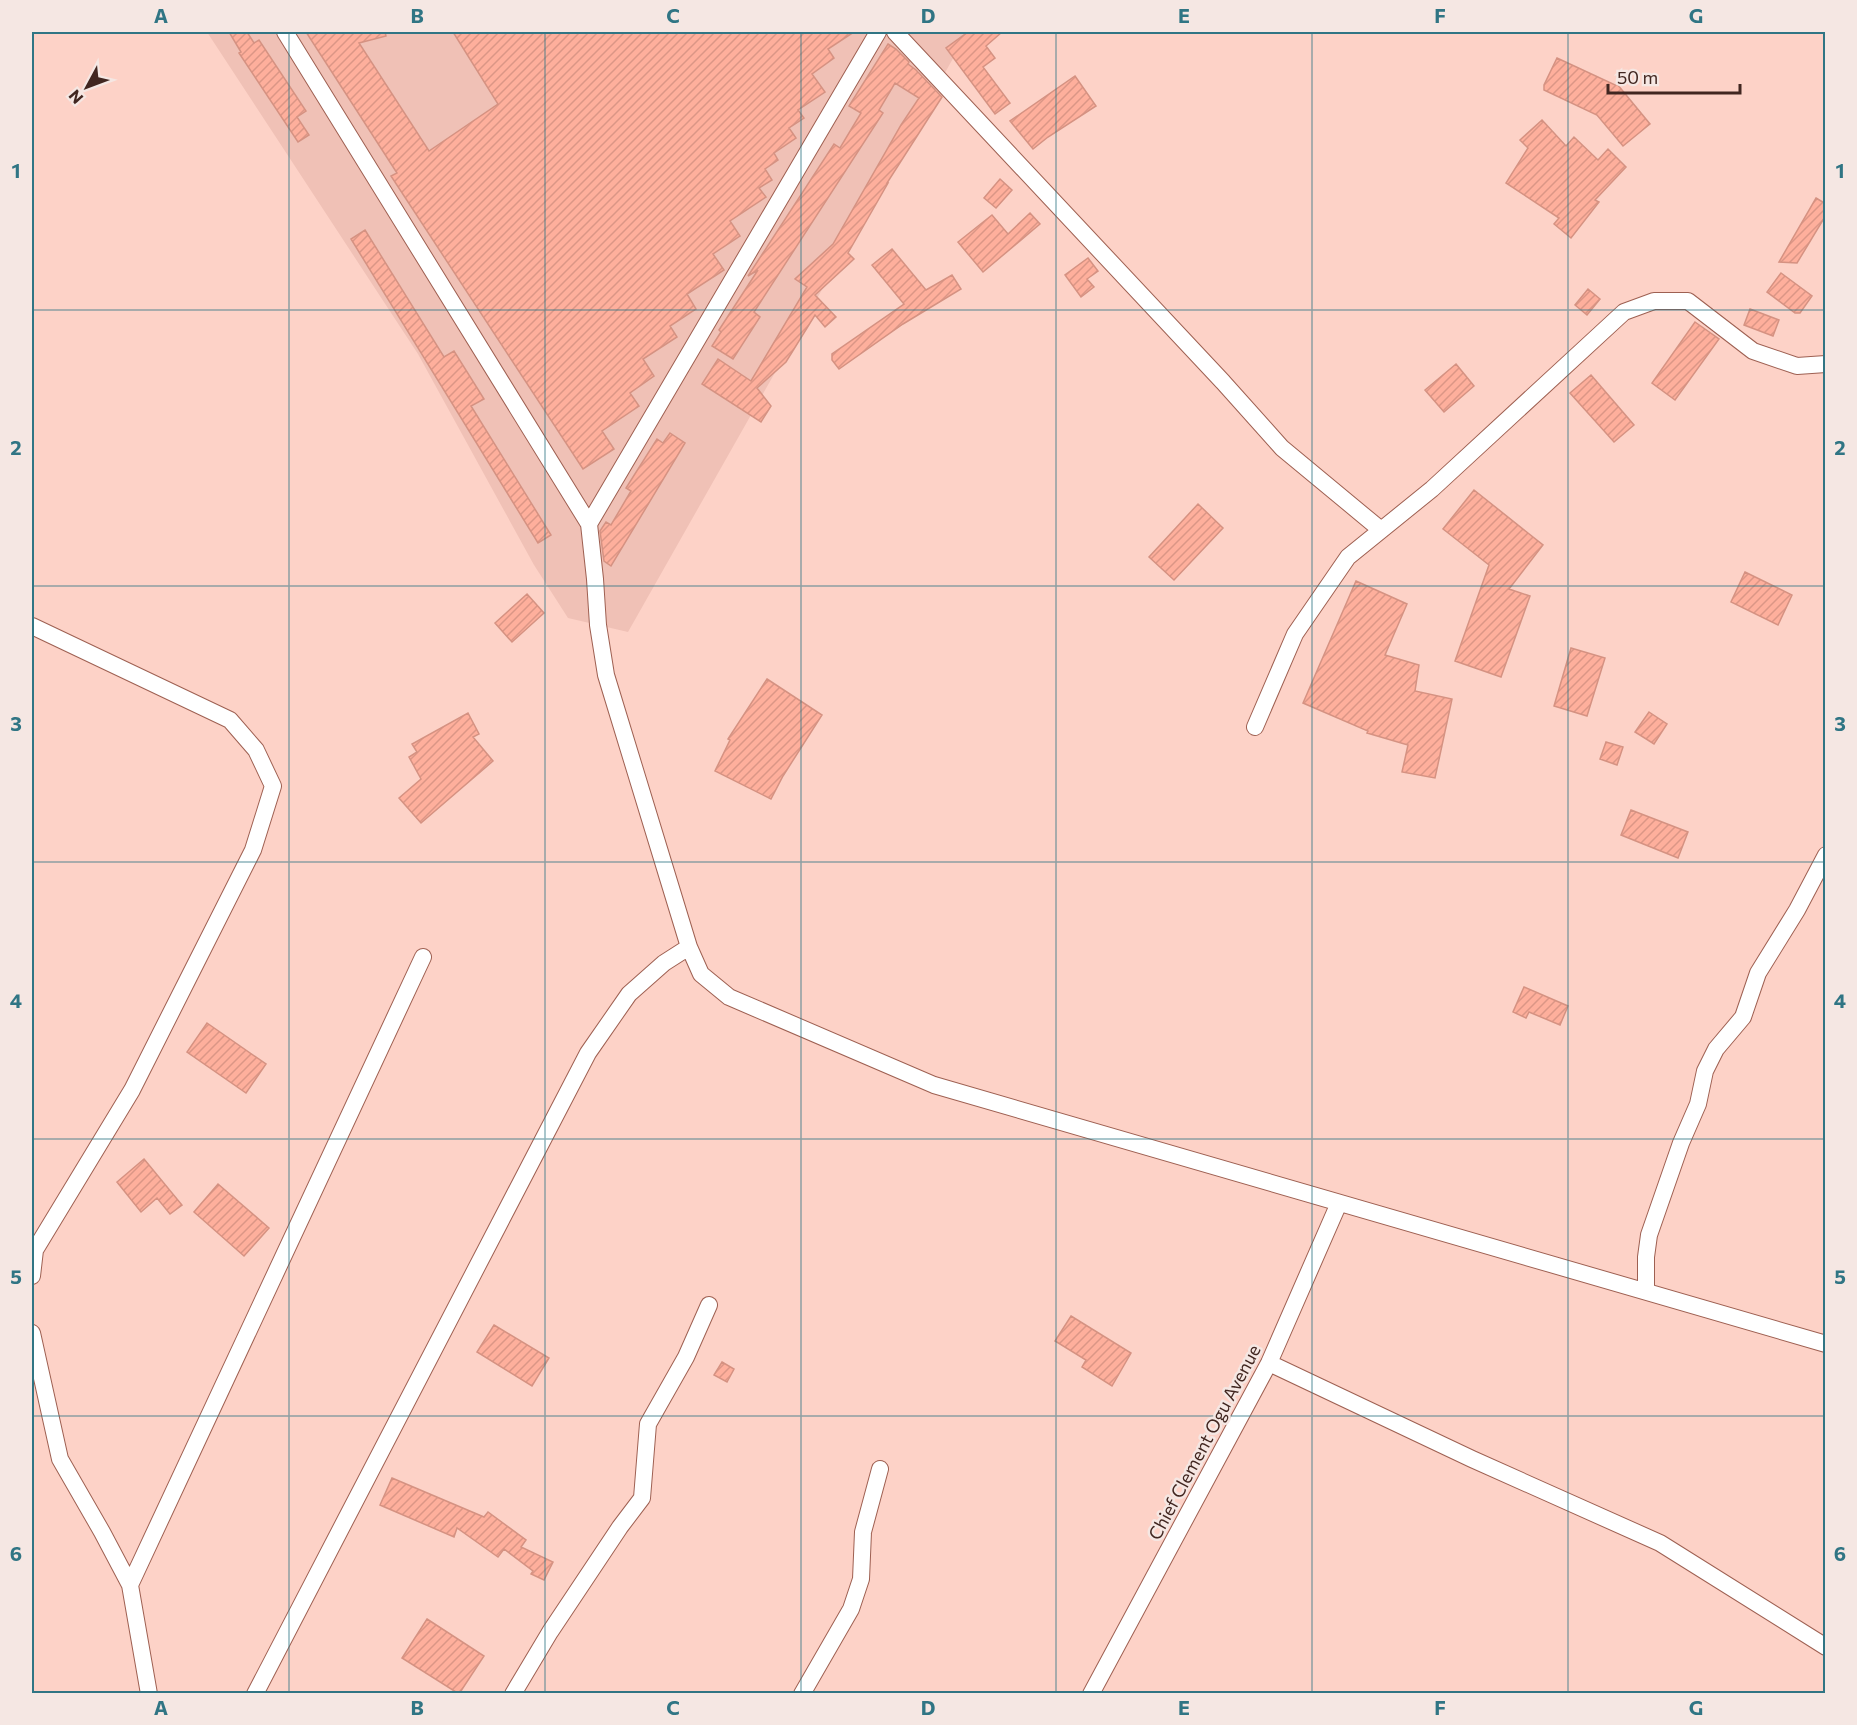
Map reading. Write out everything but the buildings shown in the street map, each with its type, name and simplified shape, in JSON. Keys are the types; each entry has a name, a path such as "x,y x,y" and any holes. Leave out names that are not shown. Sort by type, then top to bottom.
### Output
{"street":[{"path":"285,32 589,524 596,579 598,625 606,675 689,947 701,974 729,997 934,1085 1826,1344"},
{"path":"589,524 879,32"},
{"path":"895,32 1282,448 1381,530"},
{"path":"1254,727 1295,634 1348,557 1432,489 1624,312 1654,301 1688,301 1753,351 1797,366 1826,364"},
{"path":"32,626 230,720 256,750 273,786 253,850 132,1090 35,1250 32,1276"},
{"path":"1646,1291 1646,1257 1649,1235 1681,1143 1698,1104 1705,1071 1716,1049 1743,1017 1758,973 1797,910 1826,855"},
{"path":"255,1694 588,1053 629,994 664,963 689,947"},
{"path":"130,1585 423,957"},
{"name":"Chief Clement Ogu Avenue","path":"1091,1694 1269,1363 1339,1203"},
{"path":"513,1694 550,1632 642,1498 648,1424 686,1358 709,1305"},
{"path":"32,1333 60,1459 130,1585 149,1694"},
{"path":"1269,1363 1472,1459 1660,1543 1826,1647"},
{"path":"802,1694 851,1609 861,1579 863,1532 880,1469"}],"shaded area":[{"path":"207,32 968,32 628,632 568,618 534,565 418,354"}]}
